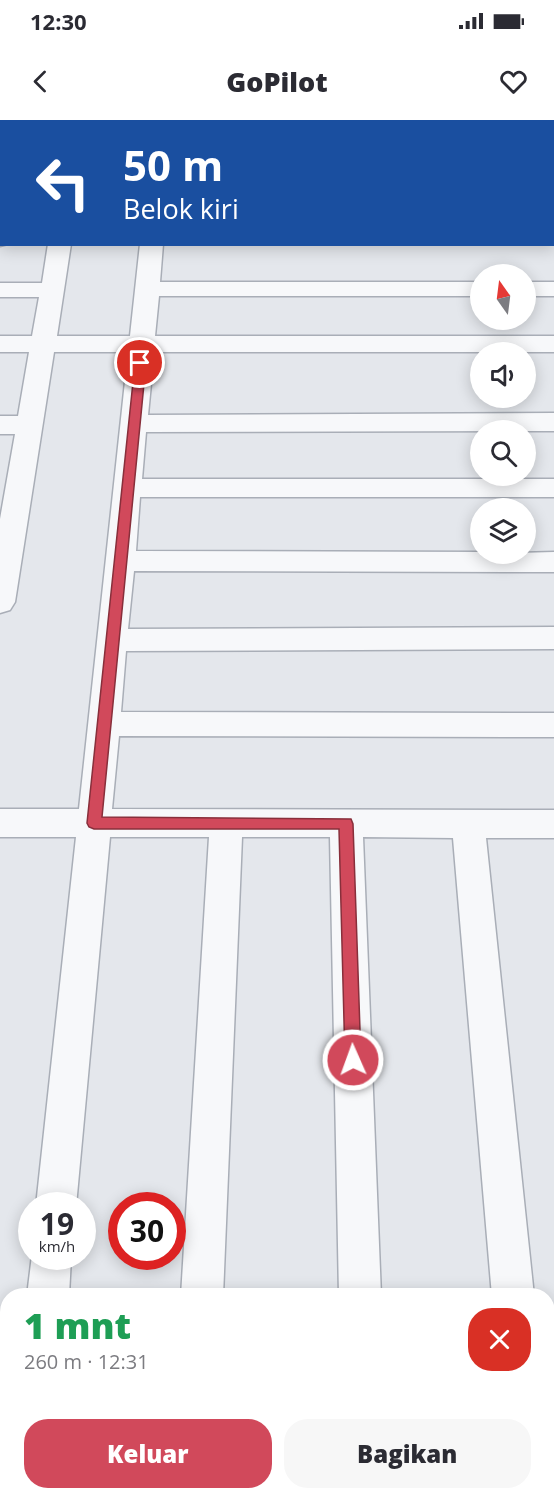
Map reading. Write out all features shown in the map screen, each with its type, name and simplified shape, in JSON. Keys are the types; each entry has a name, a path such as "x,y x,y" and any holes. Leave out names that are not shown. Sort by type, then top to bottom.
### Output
{"street":[{"path":"0,602 10,489 30,425 60,246"},
{"path":"57,1192 152,246"},
{"path":"536,289 554,288"},
{"path":"147,289 470,289"},
{"path":"0,290 53,290"},
{"path":"0,344 42,353 141,353 554,344"},
{"path":"0,362 42,353"},
{"path":"141,353 470,362"},
{"path":"536,362 554,362"},
{"path":"134,424 554,422"},
{"path":"0,425 30,425"},
{"path":"128,488 554,488"},
{"path":"121,561 554,562"},
{"path":"112,640 554,638"},
{"path":"104,724 554,725"},
{"path":"0,823 554,824"},
{"path":"202,1288 226,823"},
{"path":"346,824 360,1288"},
{"path":"468,824 512,1288"},
{"path":"49,1288 50,1270"}],"route":[{"path":"140,363 94,823 346,824 353,1060"}]}
